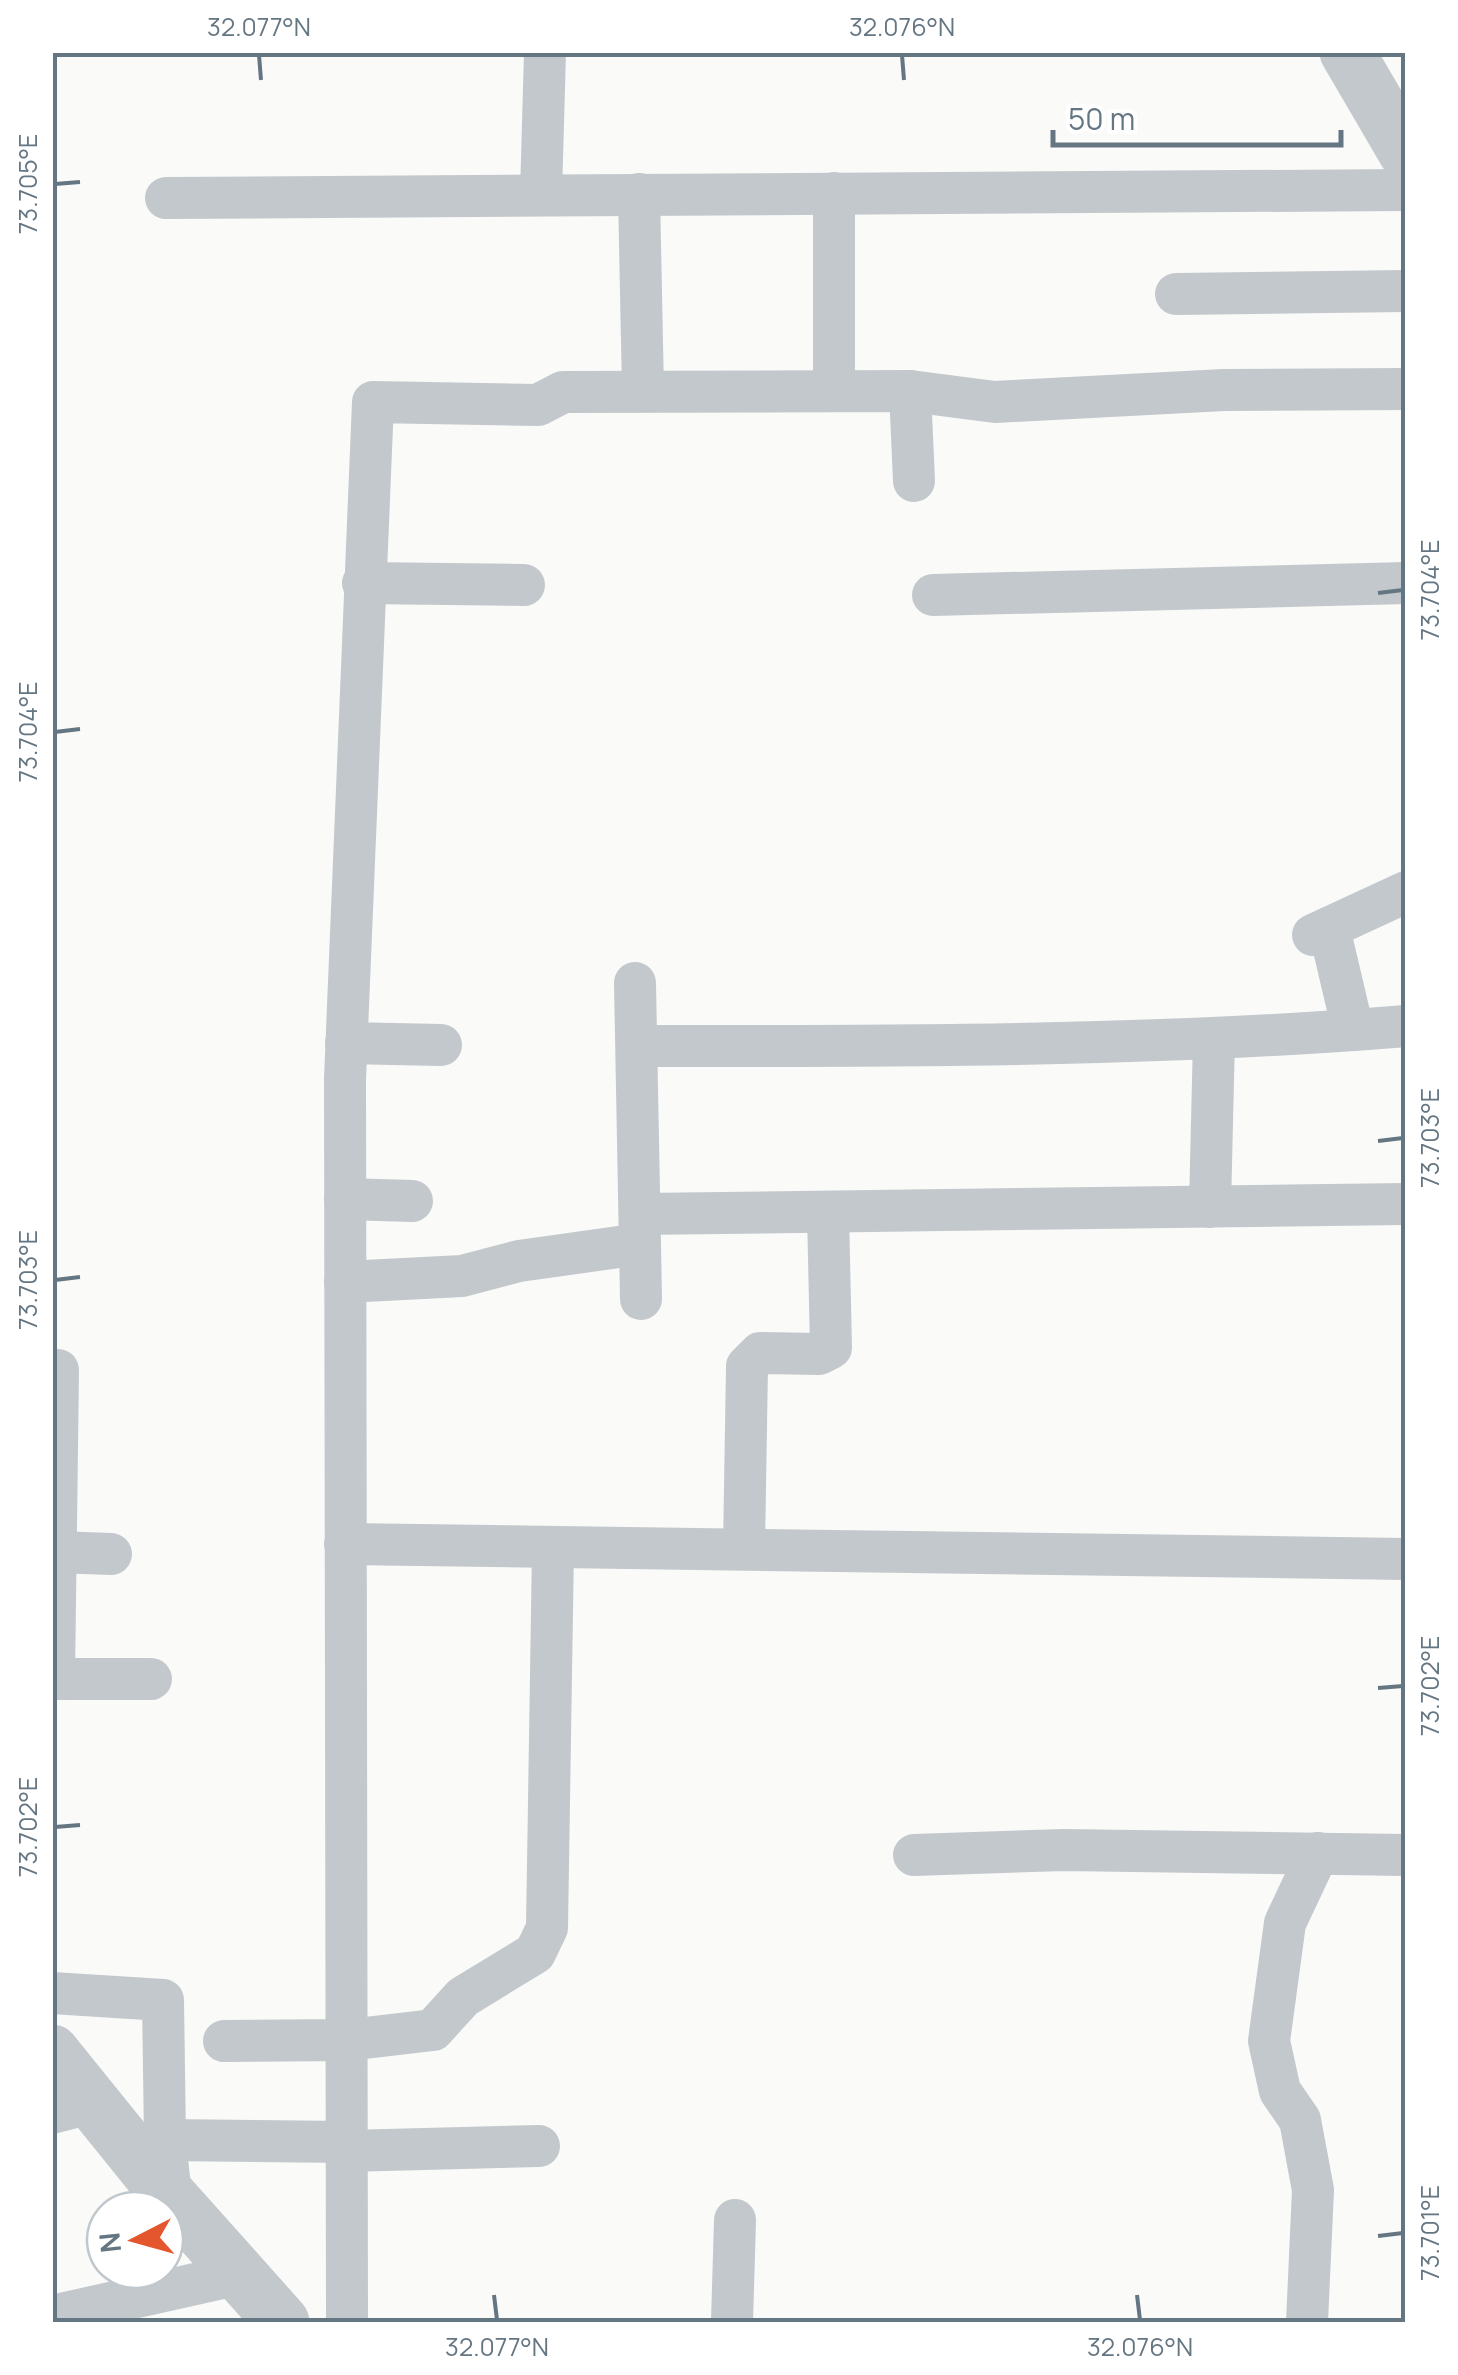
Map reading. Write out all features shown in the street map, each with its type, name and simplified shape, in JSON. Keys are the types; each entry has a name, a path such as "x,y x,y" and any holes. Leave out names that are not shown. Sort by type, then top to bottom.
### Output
{"street":[{"path":"541,194 545,52"},
{"path":"1346,52 1406,153"},
{"path":"166,198 834,193 1075,196 1406,190"},
{"path":"834,193 834,391"},
{"path":"639,194 643,392"},
{"path":"1176,294 1406,291"},
{"path":"347,2322 346,1043 373,402 538,404 563,392 910,391 995,402 1224,390 1406,389"},
{"path":"910,391 914,481"},
{"path":"363,583 524,585"},
{"path":"933,595 1406,583"},
{"path":"1353,1030 1321,931 1406,892"},
{"path":"635,983 641,1299"},
{"path":"637,1046 998,1045 1214,1038 1406,1026"},
{"path":"1210,1207 1214,1038"},
{"path":"346,1043 441,1045"},
{"path":"345,1200 412,1200"},
{"path":"345,1282 462,1276 640,1230 828,1213 1406,1204"},
{"path":"744,1548 747,1366 760,1354 819,1354 830,1348 828,1213"},
{"path":"58,1370 53,1678 151,1679"},
{"path":"345,1544 1406,1559"},
{"path":"224,2041 348,2040 433,2030 463,1996 535,1953 547,1928 552,1548"},
{"path":"56,1552 111,1554"},
{"path":"914,1855 1064,1850 1406,1855"},
{"path":"1307,2322 1314,2190 1300,2120 1280,2091 1269,2041 1285,1923 1318,1854"},
{"path":"52,1992 162,2000 165,2140 170,2190"},
{"path":"52,2052 74,2107 162,2190"},
{"path":"165,2140 347,2147 539,2146"},
{"path":"185,2213 282,2322"},
{"path":"732,2322 735,2220"},
{"path":"52,2316 240,2274"}]}
